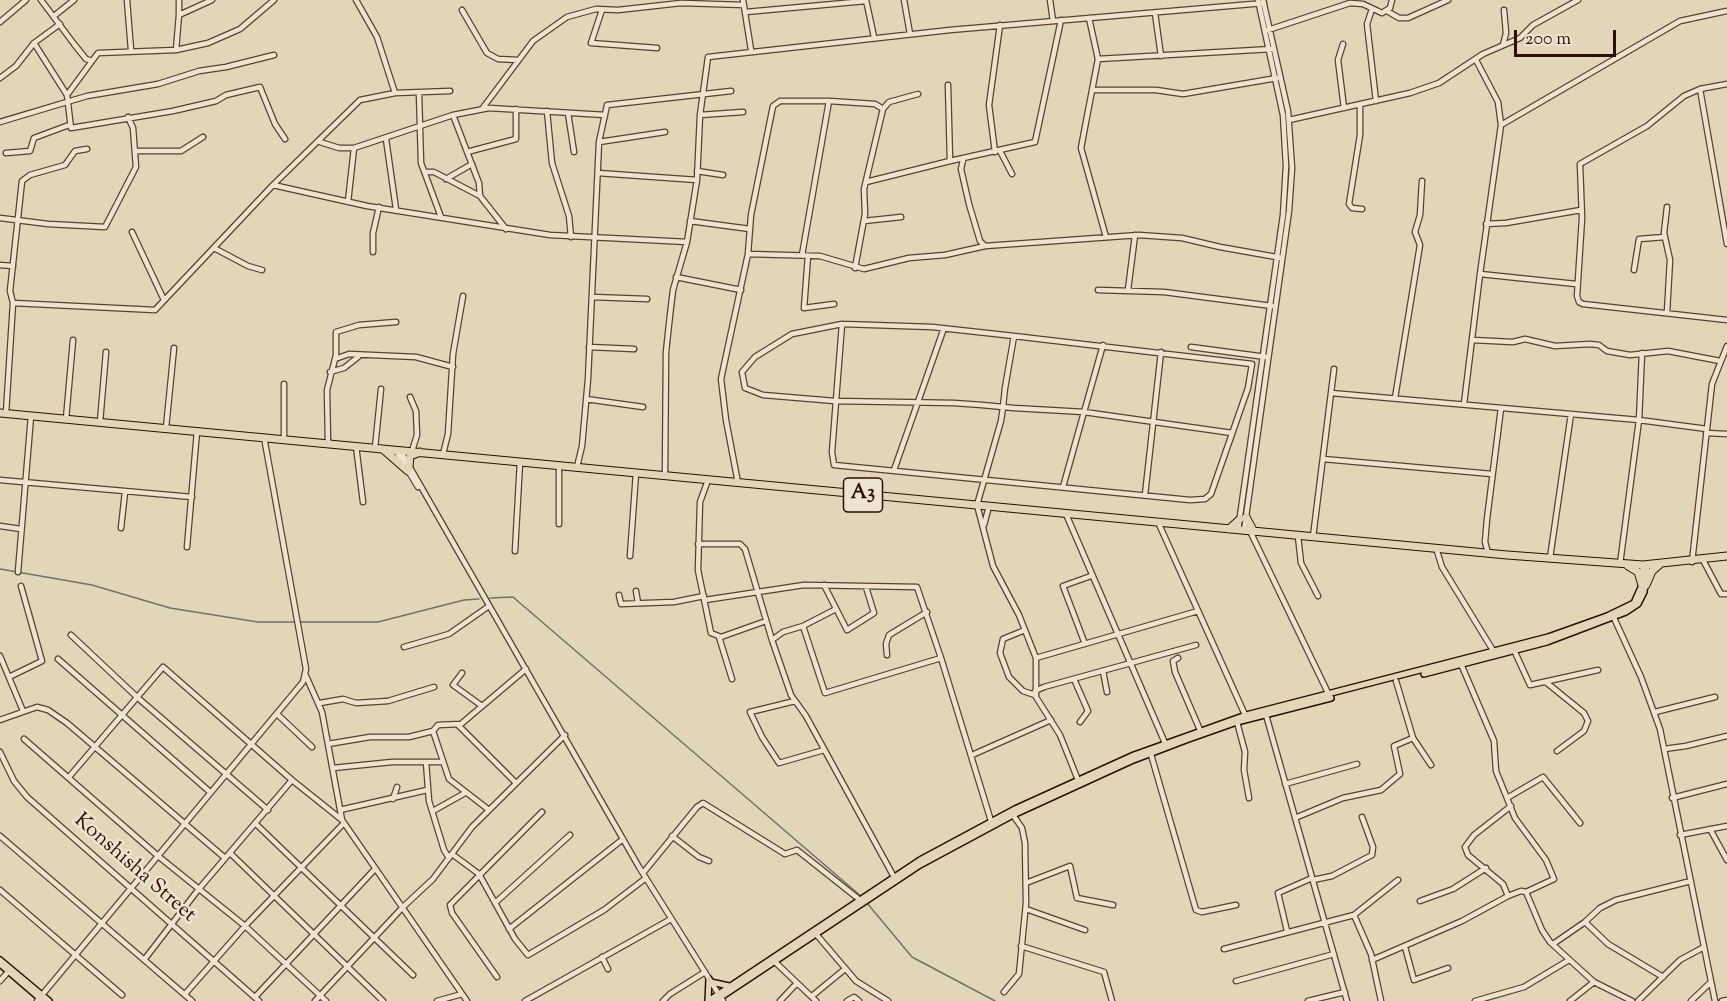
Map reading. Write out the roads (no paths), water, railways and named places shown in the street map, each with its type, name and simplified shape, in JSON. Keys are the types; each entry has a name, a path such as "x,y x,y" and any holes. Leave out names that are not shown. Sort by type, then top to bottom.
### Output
{"highway":[{"name":"A3","path":"3,413 1298,536 1620,564 1661,565 1727,556"},
{"path":"378,448 391,453 408,469"},
{"path":"408,469 410,456 422,452"},
{"path":"1228,529 1243,518 1247,531"},
{"path":"1620,564 1636,570 1644,585"},
{"path":"1644,585 1652,571 1661,565"}],"main road":[{"path":"731,988 710,980 708,1001 719,998 894,877 991,821 1078,780 1150,751 1246,717 1266,715 1332,695 1514,650 1614,618 1638,604 1644,585 1645,565"},
{"path":"731,988 775,962 920,865 1013,815 1165,743 1246,717 1548,637 1607,616 1634,603 1644,585"},
{"path":"0,960 41,999"},
{"path":"0,964 41,999 49,1001"},
{"path":"729,1001 731,988"}],"street":[{"path":"0,22 26,0"},
{"path":"41,0 89,60"},
{"path":"54,16 75,0"},
{"path":"127,0 131,50"},
{"path":"176,50 179,0"},
{"path":"179,15 212,0"},
{"path":"67,95 89,60 104,51 176,50 227,36 249,22 274,0"},
{"path":"356,0 382,50 395,93"},
{"path":"596,9 597,0"},
{"path":"746,12 866,0 874,37"},
{"path":"904,0 910,34"},
{"path":"1050,0 1053,21"},
{"path":"1268,30 1344,2 1363,4 1382,13 1387,10 1392,0"},
{"path":"1387,10 1400,18 1408,18 1448,0"},
{"path":"1289,120 1376,101 1439,82 1503,45 1520,38 1533,25 1578,0"},
{"path":"482,109 540,34 567,17 596,9 712,1 744,3 751,50"},
{"path":"665,476 666,352 676,277 687,242 697,180 700,115 707,58 751,50 874,37 1261,2 1289,120 1291,197 1280,257 1243,518 1247,531 1332,695"},
{"path":"1372,9 1367,24 1376,101"},
{"path":"462,10 483,48 490,56 498,59 518,60"},
{"path":"603,10 591,43 657,48"},
{"path":"1503,45 1506,33 1504,10"},
{"path":"1501,125 1672,25 1698,15 1727,11"},
{"path":"1155,13 1161,56"},
{"path":"1089,18 1098,59 1081,148 1106,237"},
{"path":"869,177 1037,141 1046,84 1061,20"},
{"path":"0,78 16,66 34,43 60,24"},
{"path":"1000,25 990,105 998,151 1012,174"},
{"path":"34,43 67,95 69,125"},
{"path":"1343,44 1338,60 1344,108"},
{"path":"1098,59 1272,49"},
{"path":"0,122 105,92 158,84 199,71 274,55"},
{"path":"1464,404 1486,224 1501,125 1498,102 1476,60"},
{"path":"1093,90 1155,90 1186,94 1278,77"},
{"path":"1278,77 1287,150 1280,257"},
{"path":"1727,84 1700,89 1684,96 1647,126 1580,164 1581,210 1576,284 1580,303 1727,320"},
{"path":"948,85 956,160 961,169 980,241 985,246"},
{"path":"6,153 30,151 34,138 69,125 72,128 216,101 226,95 260,87 275,124 285,139"},
{"path":"1700,89 1727,244"},
{"path":"13,303 155,310 273,185 320,142 360,100 395,93 450,91"},
{"path":"577,467 582,446 586,399 599,142 605,115 610,104 731,91"},
{"path":"419,93 421,163 441,217"},
{"path":"855,268 864,221 866,182 883,109 888,102 918,94"},
{"path":"738,483 721,379 748,254 750,229 773,106 780,101 829,101 875,104 883,109"},
{"path":"801,255 829,101"},
{"path":"1360,105 1360,135 1349,204 1352,208 1362,209"},
{"path":"320,142 339,148 354,148 453,115 482,109 605,115"},
{"path":"467,152 516,139 516,109"},
{"path":"547,111 552,163 570,219 571,237"},
{"path":"700,115 743,112"},
{"path":"568,113 574,152"},
{"path":"453,115 472,164 480,196"},
{"path":"0,218 105,227 134,173 133,129 128,117"},
{"path":"599,142 665,132"},
{"path":"135,151 181,151 203,137"},
{"path":"386,139 396,209"},
{"path":"3,413 13,303 10,291 22,181 30,175 65,165 75,151 87,148"},
{"path":"348,202 354,148"},
{"path":"446,179 472,164"},
{"path":"697,171 723,175"},
{"path":"425,172 434,172 480,196 507,229"},
{"path":"598,173 697,180"},
{"path":"1395,398 1420,245 1415,232 1420,215 1422,182"},
{"path":"273,185 348,202 507,229 594,239 687,242"},
{"path":"1719,198 1727,197"},
{"path":"373,252 373,232 379,207"},
{"path":"1666,207 1665,237 1670,260 1667,312"},
{"path":"1486,224 1506,224 1581,210"},
{"path":"864,221 901,217"},
{"path":"690,221 750,229"},
{"path":"132,232 164,300"},
{"path":"748,254 824,257 864,269 909,258 945,255 985,246 1135,235 1182,237 1220,248 1280,257"},
{"path":"1128,290 1135,235"},
{"path":"1634,270 1639,239 1665,237"},
{"path":"978,248 980,241"},
{"path":"214,248 248,266 262,270"},
{"path":"808,256 804,308 834,304"},
{"path":"0,264 13,266"},
{"path":"1480,274 1576,284"},
{"path":"676,277 741,290"},
{"path":"1098,290 1194,295 1273,306"},
{"path":"442,454 448,434 453,367 463,296"},
{"path":"592,297 647,299"},
{"path":"328,443 327,390 335,359 335,334 359,325 396,322"},
{"path":"842,324 835,401 833,464 1190,500 1205,499 1215,483 1252,375 1252,364 1161,351 944,328 842,324 804,329 754,357 745,366 741,378 745,388 754,393 835,401 920,402 1084,412 1232,433"},
{"path":"894,470 920,402 944,328"},
{"path":"1014,336 1003,407 977,505 993,566 1025,630 1036,658 1035,693 1051,720 1078,780"},
{"path":"1472,340 1513,342 1525,339 1555,346 1599,345 1607,351 1630,355 1684,353 1723,358"},
{"path":"66,419 73,340"},
{"path":"1063,487 1103,345"},
{"path":"1692,562 1712,384 1727,346"},
{"path":"589,347 634,349"},
{"path":"1191,347 1267,357"},
{"path":"166,428 174,348"},
{"path":"100,422 106,351"},
{"path":"1145,495 1161,351"},
{"path":"1620,564 1640,420 1642,353"},
{"path":"335,359 349,354 358,357 416,357 453,367"},
{"path":"330,372 344,368 358,357"},
{"path":"1313,537 1334,369"},
{"path":"284,384 284,439"},
{"path":"378,448 381,389"},
{"path":"1331,393 1640,420 1727,434"},
{"path":"410,397 416,411 417,435 412,451"},
{"path":"586,399 643,407"},
{"path":"1488,553 1485,542 1501,408"},
{"path":"1550,558 1571,414"},
{"path":"18,572 31,416"},
{"path":"187,547 197,431"},
{"path":"264,437 306,676 320,703 343,821"},
{"path":"356,446 363,502"},
{"path":"397,450 565,735 623,839 719,998"},
{"path":"1323,459 1492,474"},
{"path":"515,551 520,462"},
{"path":"559,465 559,524"},
{"path":"630,556 636,473"},
{"path":"0,480 192,497"},
{"path":"708,480 700,502 698,570 711,632 719,638 732,679"},
{"path":"121,528 125,492"},
{"path":"984,527 989,506"},
{"path":"1066,514 1165,743"},
{"path":"1158,522 1246,717"},
{"path":"0,526 21,529"},
{"path":"1298,536 1302,563 1318,596"},
{"path":"1479,552 1485,542"},
{"path":"698,544 742,545 795,702 804,713 894,877"},
{"path":"1436,548 1442,567 1494,652"},
{"path":"1703,560 1721,594 1727,594"},
{"path":"1085,644 1063,586 1091,576"},
{"path":"824,585 845,630 872,616 875,612 866,586"},
{"path":"619,595 620,604 674,602 759,594 788,587 824,585 918,587 991,821"},
{"path":"9,677 42,661 21,586"},
{"path":"636,591 638,603"},
{"path":"404,647 449,634 489,606"},
{"path":"772,638 836,609"},
{"path":"1036,658 1198,611"},
{"path":"887,655 885,647 890,635 927,612"},
{"path":"1614,618 1655,712 1715,1001"},
{"path":"719,638 766,621"},
{"path":"802,626 825,693 941,658"},
{"path":"1025,630 1003,639 1000,652 1008,677 1023,691 1035,693 1041,688 1196,645"},
{"path":"71,635 138,698 268,810"},
{"path":"1514,650 1529,685 1547,683 1598,670"},
{"path":"0,656 23,711"},
{"path":"1178,658 1173,661 1175,672 1200,730"},
{"path":"58,659 210,792"},
{"path":"1372,960 1405,947 1504,900 1508,896 1521,891 1526,892 1553,881 1554,877 1546,860 1521,828 1507,798 1494,765 1497,754 1494,741 1461,664"},
{"path":"69,777 122,717 161,668 165,668 250,745 343,821 466,1001"},
{"path":"328,744 370,736 409,737 434,731 438,725 458,724 526,669"},
{"path":"1104,671 1107,692"},
{"path":"462,673 452,684 482,706"},
{"path":"41,999 306,676"},
{"path":"1074,679 1088,711 1080,722"},
{"path":"1396,681 1413,738 1431,765"},
{"path":"1547,683 1584,713 1588,722 1584,731 1557,751"},
{"path":"1035,685 1041,688"},
{"path":"320,703 343,699 356,703 388,701 434,687"},
{"path":"1655,712 1715,697"},
{"path":"795,702 750,712 762,737 779,763 824,750"},
{"path":"0,720 37,707 48,710 225,858"},
{"path":"277,714 312,747"},
{"path":"1266,715 1347,1001"},
{"path":"972,755 1051,720"},
{"path":"1237,722 1245,752 1244,770 1249,798"},
{"path":"458,724 516,783"},
{"path":"434,731 449,779 489,810"},
{"path":"315,1001 403,907 433,879 489,810 565,735"},
{"path":"1664,749 1727,736"},
{"path":"1295,818 1343,798 1381,790 1400,774 1394,746 1413,738"},
{"path":"24,739 198,890 245,926 326,1001"},
{"path":"1150,751 1194,907 1202,912 1236,905"},
{"name":"Konshisha Street","path":"0,752 14,781 27,798 257,999"},
{"path":"426,762 427,790 444,850 479,874 509,929 526,954 532,954 604,910 645,876 672,836 704,803 785,854 797,850 860,900"},
{"path":"333,768 442,762"},
{"path":"1284,783 1357,764"},
{"path":"1507,798 1534,780 1543,777 1580,823"},
{"path":"144,960 198,890 292,780"},
{"path":"1672,798 1727,784"},
{"path":"393,799 397,787"},
{"path":"340,810 427,790"},
{"path":"433,811 465,793"},
{"path":"1508,896 1503,884 1468,855 1465,845 1474,835 1511,806"},
{"path":"497,977 450,907 450,903 542,812"},
{"path":"1004,992 1018,974 1026,909 1024,839 1022,828 1013,815"},
{"path":"1287,931 1278,893 1312,879 1332,876 1372,855 1373,847 1362,817"},
{"path":"185,994 343,821"},
{"path":"256,824 413,975"},
{"path":"1680,835 1727,826"},
{"path":"1710,829 1727,860"},
{"path":"495,903 570,835"},
{"path":"0,836 192,1001"},
{"path":"672,836 699,857 709,861"},
{"path":"509,929 623,839"},
{"path":"230,853 383,1001"},
{"path":"1026,883 1070,866 1077,898 1113,905"},
{"path":"1420,902 1453,889 1486,868"},
{"path":"257,999 340,904 375,869"},
{"path":"1224,949 1354,915 1398,880"},
{"path":"1552,945 1585,922 1600,908 1616,900 1691,881"},
{"path":"0,890 122,995"},
{"path":"1526,892 1542,930 1566,960 1594,982 1632,1001"},
{"path":"1026,909 1085,930"},
{"path":"1354,915 1372,960 1381,1001"},
{"path":"525,1001 671,920"},
{"path":"1585,922 1608,944 1663,977"},
{"path":"816,934 856,981 888,1001"},
{"path":"1020,946 1104,972 1112,1001"},
{"path":"1405,947 1414,980 1448,968"},
{"path":"1638,1001 1684,957 1704,947"},
{"path":"1236,981 1334,954"},
{"path":"602,957 608,969"},
{"path":"1475,1001 1524,987 1566,960"},
{"path":"775,962 814,999 845,969"},
{"path":"0,981 8,972"},
{"path":"663,1001 705,972"},
{"path":"1570,1001 1594,982"},
{"path":"1690,1001 1711,982"},
{"path":"780,1001 796,983"},
{"path":"1308,1001 1345,992"},
{"path":"437,1001 462,994"},
{"path":"847,1001 854,997 859,1001"},
{"path":"1722,1001 1727,1000"}],"waterway":[{"path":"0,569 92,585 170,608 258,622 294,622"},
{"path":"490,598 513,597 862,897"},
{"path":"300,622 378,622 464,600 479,599"},
{"path":"867,903 912,957 995,1001"}]}
